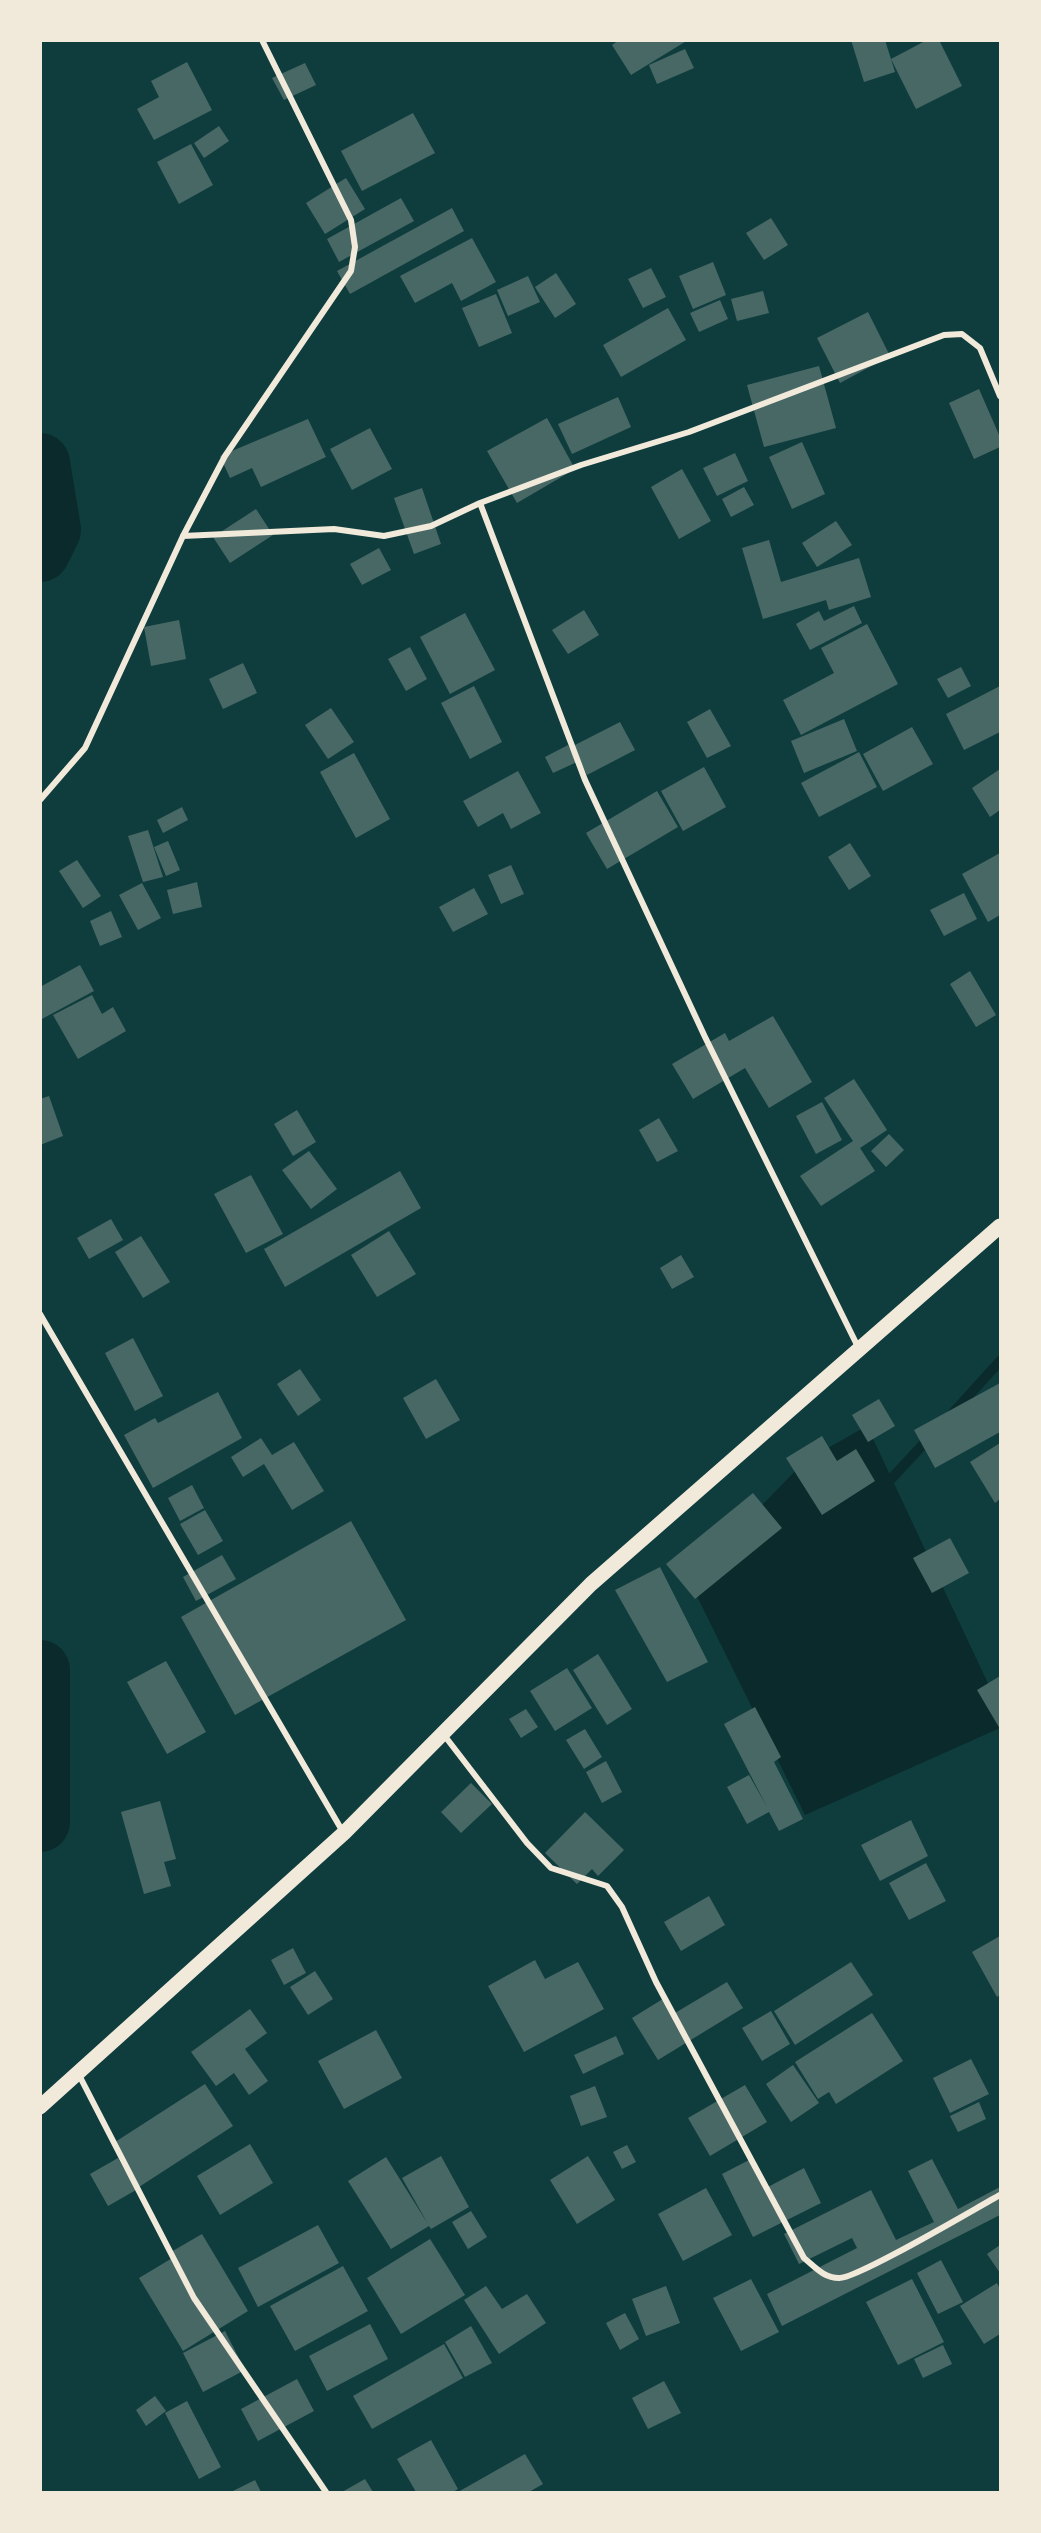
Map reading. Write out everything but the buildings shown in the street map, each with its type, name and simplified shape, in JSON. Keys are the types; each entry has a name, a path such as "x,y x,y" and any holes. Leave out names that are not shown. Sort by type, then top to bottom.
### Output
{"main road":[{"path":"40,2107 344,1833 591,1584 1000,1226"}],"street":[{"path":"40,800 85,748 183,536 225,456 351,271 355,247 351,220 262,40"},
{"path":"183,536 334,529 384,536 430,526 480,503 582,465 689,432 944,335 962,334 980,348 1000,396"},
{"path":"480,503 585,780 705,1037 859,1350"},
{"path":"40,1314 344,1833"},
{"path":"442,1733 527,1843 551,1868 607,1886 617,1900 656,1982 804,2258 826,2277 843,2279 1000,2195"},
{"path":"78,2073 194,2298 326,2493"}],"water":[{"path":"867,1426 1000,1709 1000,1728 805,1815 689,1580 805,1461"}],"waterway":[{"path":"40,463 51,530 40,552"},
{"path":"952,1414 1000,1361"},
{"path":"892,1478 931,1436"},
{"path":"40,1670 40,1822"}]}
